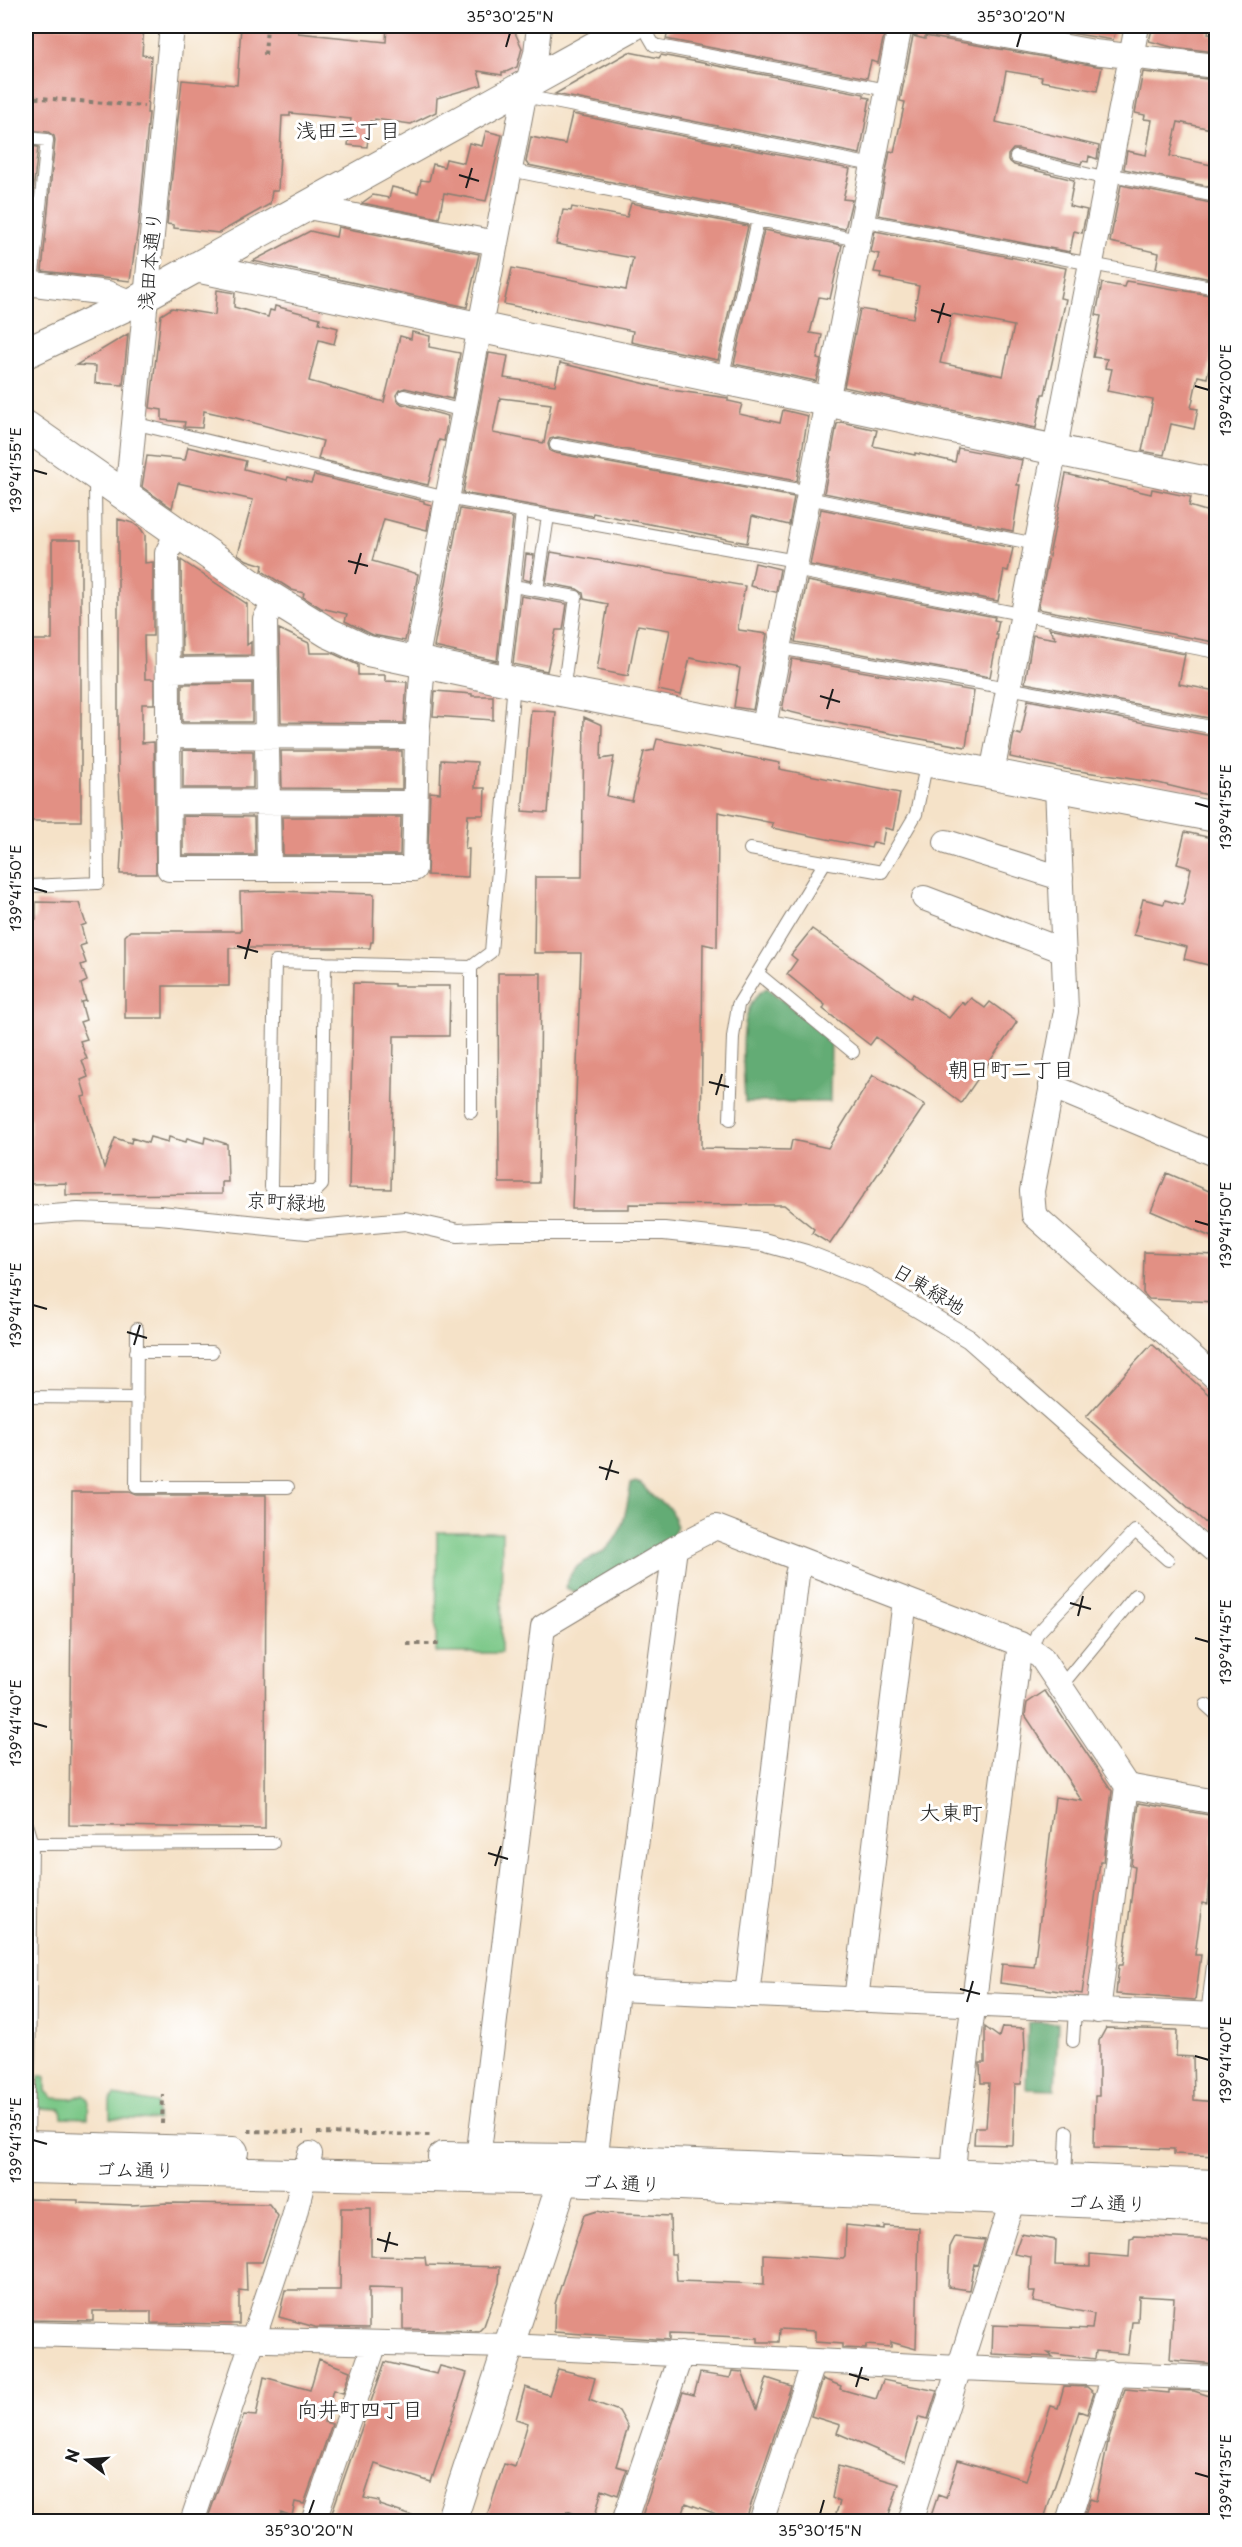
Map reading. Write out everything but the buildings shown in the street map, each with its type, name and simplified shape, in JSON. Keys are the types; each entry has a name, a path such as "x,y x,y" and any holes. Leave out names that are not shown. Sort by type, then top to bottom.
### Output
{"street":[{"name":"浅田本通り","path":"127,497 140,299 172,26"},
{"path":"177,533 167,553 169,869 414,869 414,803 420,663 447,498 525,90 536,53 539,26"},
{"path":"26,353 140,299 525,90 632,26"},
{"path":"763,731 900,26"},
{"path":"951,26 1094,52 1216,66"},
{"path":"992,773 1137,26"},
{"path":"308,207 496,243"},
{"path":"196,267 1216,484"},
{"path":"29,283 140,299"},
{"path":"26,426 276,601 329,633 368,651 563,692 1216,817"},
{"path":"269,869 265,619 276,601"},
{"path":"168,670 266,669"},
{"path":"168,736 417,737"},
{"path":"1058,786 1066,1011 1032,1191 1034,1215 1216,1378"},
{"path":"169,802 414,803"},
{"path":"946,842 1061,878"},
{"path":"924,898 1064,951"},
{"path":"1051,1086 1216,1155"},
{"name":"京町緑地","path":"26,1216 78,1212 160,1215 308,1230 405,1221 458,1233 543,1231"},
{"name":"日東緑地","path":"543,1231 664,1231 764,1242 806,1254 867,1278 969,1339 1216,1556"},
{"path":"477,2168 543,1627 675,1548 716,1527 1026,1647 1041,1657 1127,1786 1087,2010"},
{"path":"451,2522 508,2346 580,2170 618,1989 675,1548"},
{"path":"747,1995 801,1560"},
{"path":"856,2000 905,1600"},
{"path":"952,2185 955,2148 1026,1647"},
{"path":"1127,1786 1216,1802"},
{"path":"618,1989 1212,2015"},
{"name":"ゴム通り","path":"26,2153 307,2164 580,2170 952,2185 1216,2208"},
{"path":"192,2522 254,2340 298,2202 307,2164"},
{"name":"ゴム通り","path":"1016,2189 1065,2179 1216,2185"},
{"path":"910,2522 1016,2189"},
{"path":"26,2334 508,2346 1216,2378"},
{"path":"313,2522 375,2343"},
{"path":"624,2522 681,2354"},
{"path":"761,2522 814,2361"},
{"path":"1068,2522 1111,2385 1111,2373"}],"lane":[{"path":"643,26 654,45 887,90"},
{"path":"525,90 873,165"},
{"path":"26,138 47,140 29,283"},
{"path":"1016,158 1216,196"},
{"path":"510,170 758,220 860,230 1090,264 1216,288"},
{"path":"722,379 758,220"},
{"path":"404,396 464,411"},
{"path":"133,423 447,498 795,565 1023,614 1216,652"},
{"path":"556,445 809,495 1036,544"},
{"path":"26,890 29,886 98,883 95,474"},
{"path":"325,963 322,1185 315,1192 275,1192 271,1187 274,962 325,963 471,967 491,952 513,586 522,512"},
{"path":"537,590 548,516"},
{"path":"513,586 576,597 563,692"},
{"path":"779,648 1008,688 1216,728"},
{"path":"750,849 882,872 916,814 927,760"},
{"path":"730,1119 733,1037 738,1005 825,862"},
{"path":"471,967 471,1112"},
{"path":"757,973 854,1052"},
{"path":"137,1329 136,1487 288,1487"},
{"path":"136,1352 212,1352"},
{"path":"26,1397 137,1398"},
{"path":"1026,1647 1135,1531 1168,1560"},
{"path":"1061,1686 1136,1594"},
{"path":"1206,1705 1216,1714"},
{"path":"26,1824 32,1844 26,2153"},
{"path":"32,1844 273,1843"},
{"path":"1212,2015 1216,1940"},
{"path":"1073,2041 1087,2010"},
{"path":"1065,2179 1067,2132"}],"path":[{"path":"265,55 267,26"},
{"path":"26,97 164,108"},
{"path":"407,1644 439,1644"},
{"path":"162,2124 163,2094"}],"green space":[{"path":"767,988 831,1039 830,1102 745,1102 743,1039 745,1023 757,996"},
{"path":"635,1482 641,1484 654,1498 670,1508 677,1527 673,1535 581,1595 566,1588 573,1570 606,1550 616,1537 625,1515 631,1484"},
{"path":"437,1532 502,1532 501,1653 436,1653"},
{"path":"1028,2022 1058,2023 1055,2090 1026,2089"},
{"path":"39,2076 46,2076 46,2091 53,2098 72,2099 84,2094 89,2100 88,2118 62,2117 61,2109 38,2108"},
{"path":"115,2095 157,2103 157,2120 110,2118 110,2100"}],"district":[{"name":"浅田三丁目","path":"348,131"},
{"name":"朝日町二丁目","path":"1011,1070"},
{"name":"大東町","path":"951,1813"},
{"name":"向井町四丁目","path":"360,2410"}]}
